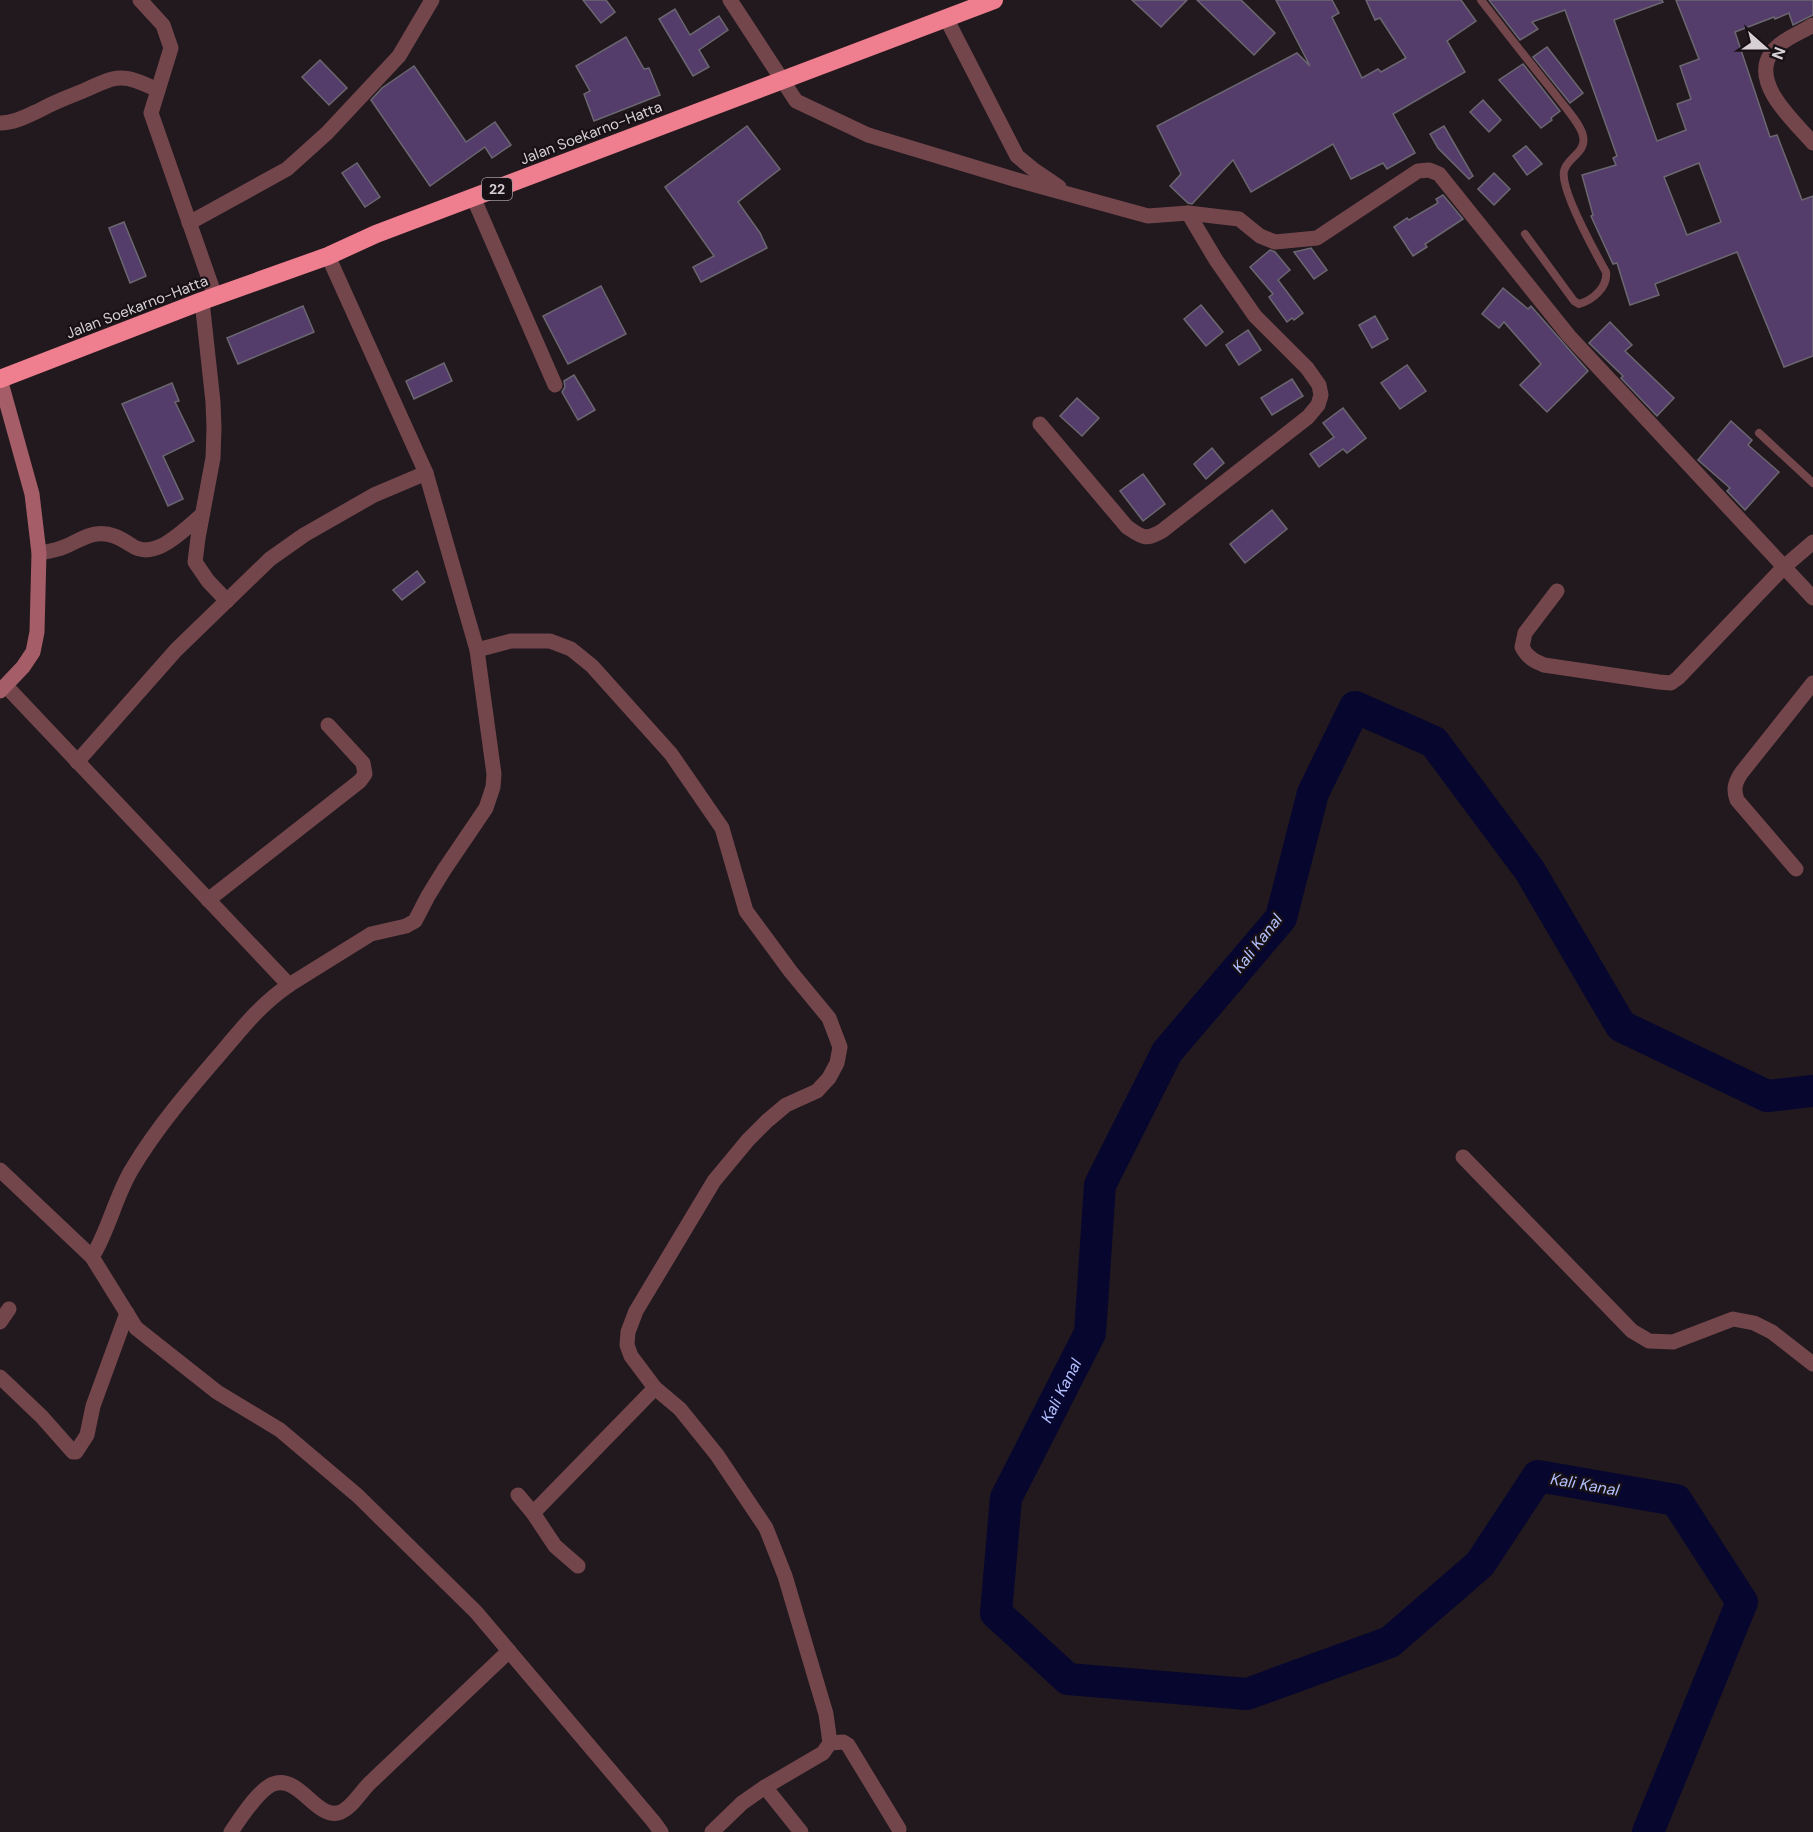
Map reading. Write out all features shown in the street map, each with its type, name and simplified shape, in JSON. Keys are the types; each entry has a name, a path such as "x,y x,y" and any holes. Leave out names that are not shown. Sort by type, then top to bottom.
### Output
{"highway":[{"name":"Jalan Soekarno-Hatta","path":"0,379 208,299 328,256 376,234 994,0"}],"street":[{"path":"140,0 164,25 171,48 152,113 189,223 208,299 214,428 213,458 195,562 203,575 227,601"},
{"path":"189,223 287,169 327,133 399,56 432,0"},
{"path":"730,0 796,101 867,135 1148,216 1188,213 1239,219 1260,236 1275,242 1317,238 1419,171 1429,170 1439,174 1569,336 1813,598"},
{"path":"946,18 1017,156 1071,195"},
{"path":"1813,25 1785,42 1771,54 1766,68 1766,80 1773,95 1813,143"},
{"path":"0,123 24,118 103,80 121,77 132,79 158,90"},
{"path":"473,197 555,385"},
{"path":"1040,424 1126,527 1141,536 1150,538 1265,452 1308,417 1318,405 1321,395 1319,386 1307,368 1255,316 1216,260 1188,213"},
{"path":"92,1257 99,1246 113,1207 131,1170 165,1119 244,1024 270,998 371,934 406,926 416,921 433,887 486,808 493,787 494,774 477,650 426,473 328,256"},
{"path":"0,379 32,494 39,553 37,632 33,652 3,689 77,762 289,985"},
{"path":"77,762 176,650 270,559 304,535 374,495 426,473"},
{"path":"39,553 59,549 97,534 121,538 138,550 147,551 159,548 202,515"},
{"path":"1557,591 1525,633 1522,647 1525,654 1535,662 1545,665 1671,683 1784,567 1813,542"},
{"path":"477,650 511,641 550,641 571,649 592,666 671,754 722,828 746,910 791,972 829,1018 840,1047 837,1063 829,1078 817,1091 786,1105 767,1121 714,1181 636,1311 628,1332 627,1345 631,1356 655,1388 680,1409 717,1455 766,1528 785,1576 824,1707 830,1743 824,1753 742,1803 712,1832"},
{"path":"1796,869 1737,800 1734,792 1736,782 1742,772 1813,683"},
{"path":"208,900 360,781 365,774 363,763 328,726"},
{"path":"1463,1158 1632,1331 1649,1341 1673,1342 1733,1319 1754,1323 1772,1332 1813,1364"},
{"path":"0,1170 92,1257 136,1328 218,1392 280,1430 358,1497 476,1612 661,1832"},
{"path":"0,1322 9,1309"},
{"path":"0,1377 42,1417 73,1452 76,1452 87,1435 93,1406 127,1313"},
{"path":"533,1513 655,1388"},
{"path":"518,1495 555,1546 578,1566"},
{"path":"231,1832 250,1806 273,1784 284,1784 299,1790 324,1811 333,1814 342,1812 366,1785 509,1652"},
{"path":"830,1743 843,1742 848,1746 899,1829"},
{"path":"765,1787 801,1832"}],"lane":[{"path":"1481,0 1563,106 1583,136 1583,145 1579,154 1568,162 1564,172 1570,197 1606,272 1607,280 1602,289 1583,303 1579,304 1574,301 1526,234"},
{"path":"1760,433 1813,483"}],"building":[{"path":"583,0 606,0 615,12 601,23"},
{"path":"1132,0 1187,0 1161,27"},
{"path":"1197,0 1241,0 1275,33 1254,55"},
{"path":"1276,0 1332,0 1339,13 1332,17 1362,78 1378,69 1381,72 1406,58 1380,18 1375,20 1366,0 1461,0 1476,21 1447,41 1465,72 1393,114 1415,153 1387,169 1383,163 1351,179 1333,144 1251,192 1233,160 1192,204 1188,203 1170,186 1181,174 1157,126 1297,53 1310,66"},
{"path":"1489,0 1662,0 1663,2 1614,20 1657,141 1686,130 1677,104 1691,99 1680,66 1699,59 1676,0 1813,0 1813,15 1793,25 1789,13 1735,32 1770,137 1777,135 1802,200 1813,196 1813,356 1784,367 1737,252 1655,284 1659,295 1630,305 1617,263 1613,264 1591,216 1593,215 1582,175 1616,165 1613,158 1617,156 1565,10 1532,22 1538,29 1520,40","holes":["1699,163 1721,222 1687,235 1664,177"]},
{"path":"675,9 690,35 719,16 728,30 699,50 709,67 693,76 659,19"},
{"path":"626,37 644,69 649,68 660,95 594,121 584,94 590,91 576,66"},
{"path":"1547,47 1583,93 1570,103 1533,57"},
{"path":"320,60 347,88 329,105 302,77"},
{"path":"1523,64 1560,111 1541,128 1499,80"},
{"path":"414,66 466,142 495,122 511,145 492,158 485,147 430,186 371,100 382,88"},
{"path":"1483,100 1501,120 1489,132 1470,112"},
{"path":"747,126 780,169 738,202 760,233 767,248 701,282 693,267 714,256 665,187"},
{"path":"1444,126 1473,176 1469,179 1438,148 1430,134"},
{"path":"1526,146 1542,164 1527,175 1513,156"},
{"path":"357,163 380,197 365,207 342,173"},
{"path":"1494,173 1510,189 1494,205 1478,189"},
{"path":"1443,195 1463,219 1425,244 1427,247 1413,256 1394,227 1438,203 1436,199"},
{"path":"124,222 146,276 130,283 109,228"},
{"path":"1311,248 1327,270 1314,279 1294,252"},
{"path":"1270,250 1275,252 1290,270 1278,280 1303,313 1294,320 1292,318 1287,322 1269,297 1273,294 1250,267"},
{"path":"601,286 626,334 568,364 543,316"},
{"path":"1503,288 1528,309 1531,306 1588,371 1547,412 1520,385 1541,364 1504,322 1499,328 1482,314"},
{"path":"1201,305 1223,332 1206,346 1184,319"},
{"path":"303,306 314,332 238,364 227,338"},
{"path":"1375,316 1388,339 1372,348 1359,325"},
{"path":"1610,322 1632,345 1625,351 1674,398 1657,416 1621,378 1623,376 1589,343"},
{"path":"1248,330 1261,350 1239,365 1226,345"},
{"path":"444,363 452,381 414,399 406,381"},
{"path":"1407,365 1426,391 1400,409 1381,383"},
{"path":"574,375 595,410 578,420 562,392 565,387 564,381"},
{"path":"1292,379 1303,396 1272,415 1261,398"},
{"path":"172,383 179,401 175,402 194,441 163,456 183,499 168,506 122,404"},
{"path":"1077,398 1099,418 1082,436 1060,416"},
{"path":"1343,408 1366,438 1347,453 1343,449 1319,467 1310,454 1334,437 1323,423"},
{"path":"1731,421 1752,440 1748,445 1779,472 1745,510 1727,491 1730,488 1698,460"},
{"path":"1212,448 1224,463 1206,479 1194,464"},
{"path":"1143,474 1165,504 1143,521 1120,491"},
{"path":"1272,510 1287,529 1245,563 1230,544"},
{"path":"417,571 425,582 402,600 393,590"}],"waterway":[{"name":"Kali Kanal","path":"1648,1832 1742,1602 1676,1500 1538,1476 1480,1564 1390,1642 1247,1694 1068,1679 996,1613 1006,1498 1090,1333 1100,1185 1167,1052 1281,918 1313,793 1355,707 1434,742 1530,871 1621,1026 1767,1096 1813,1091"}]}
